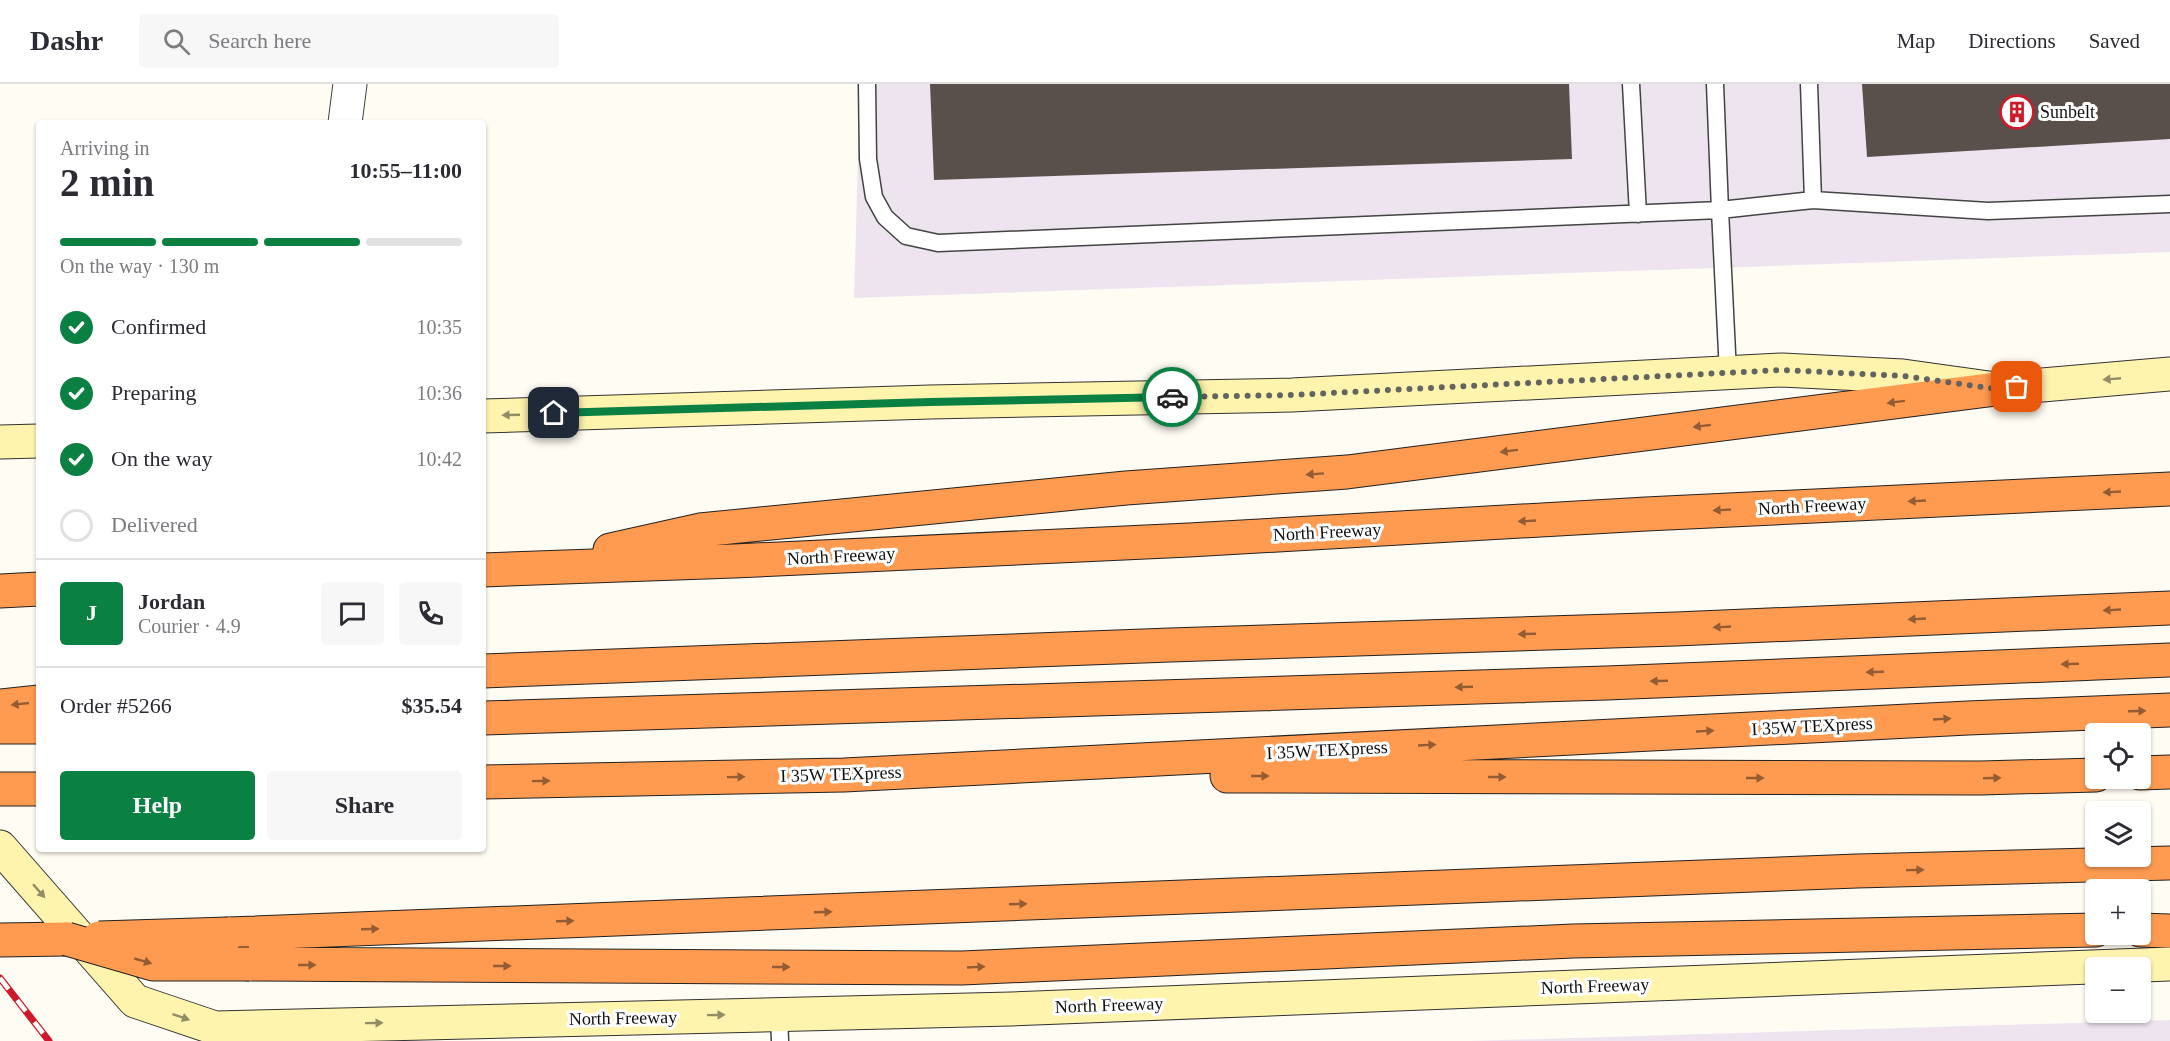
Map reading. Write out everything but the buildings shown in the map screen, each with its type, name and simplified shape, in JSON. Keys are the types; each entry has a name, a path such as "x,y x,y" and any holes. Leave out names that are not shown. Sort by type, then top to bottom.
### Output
{"highway":[{"path":"536,567 700,530 1126,488 1347,472 1996,389"},
{"name":"North Freeway","path":"486,570 1165,541 2170,489"},
{"path":"0,591 36,589"},
{"path":"486,671 1170,645 1676,629 2170,608"},
{"path":"486,718 1607,683 2170,660"},
{"path":"0,706 36,702"},
{"name":"I 35W TEXpress","path":"486,782 844,775 1968,718 2170,710"},
{"path":"0,727 36,727"},
{"path":"2151,773 2170,772"},
{"path":"844,775 1981,778 2085,775"},
{"path":"0,789 36,789"},
{"path":"0,940 228,934 1857,871 2170,863"},
{"path":"67,939 153,964 962,968 1573,941 2085,930"},
{"path":"2151,930 2170,931"}],"main road":[{"path":"486,416 930,402 1292,395 1782,370 1903,376 1996,389 2170,374"},
{"path":"0,442 36,441"},
{"name":"North Freeway","path":"0,847 135,1001 215,1028 779,1027 1011,1009 2170,964"}],"street":[{"path":"345,120 350,84"}],"lane":[{"path":"867,84 868,159 874,197 885,217 906,236 938,243 1720,210 1813,200 1988,211 2170,204"},
{"path":"1631,84 1638,214"},
{"path":"1715,84 1728,373"},
{"path":"1809,84 1813,200"}],"shaded area":[{"path":"860,84 2170,84 2170,252 854,298"},
{"path":"2170,1020 2170,1041 1471,1041 2085,1023 2151,1023 2151,1021"}],"railway":[{"path":"0,978 49,1041"}],"way so far":[{"path":"1172,397 1292,395 1782,370 1903,376 1996,389 2017,387"}],"place":[{"name":"Sunbelt","path":"2017,112"}],"route":[{"path":"554,413 1172,397"}]}
